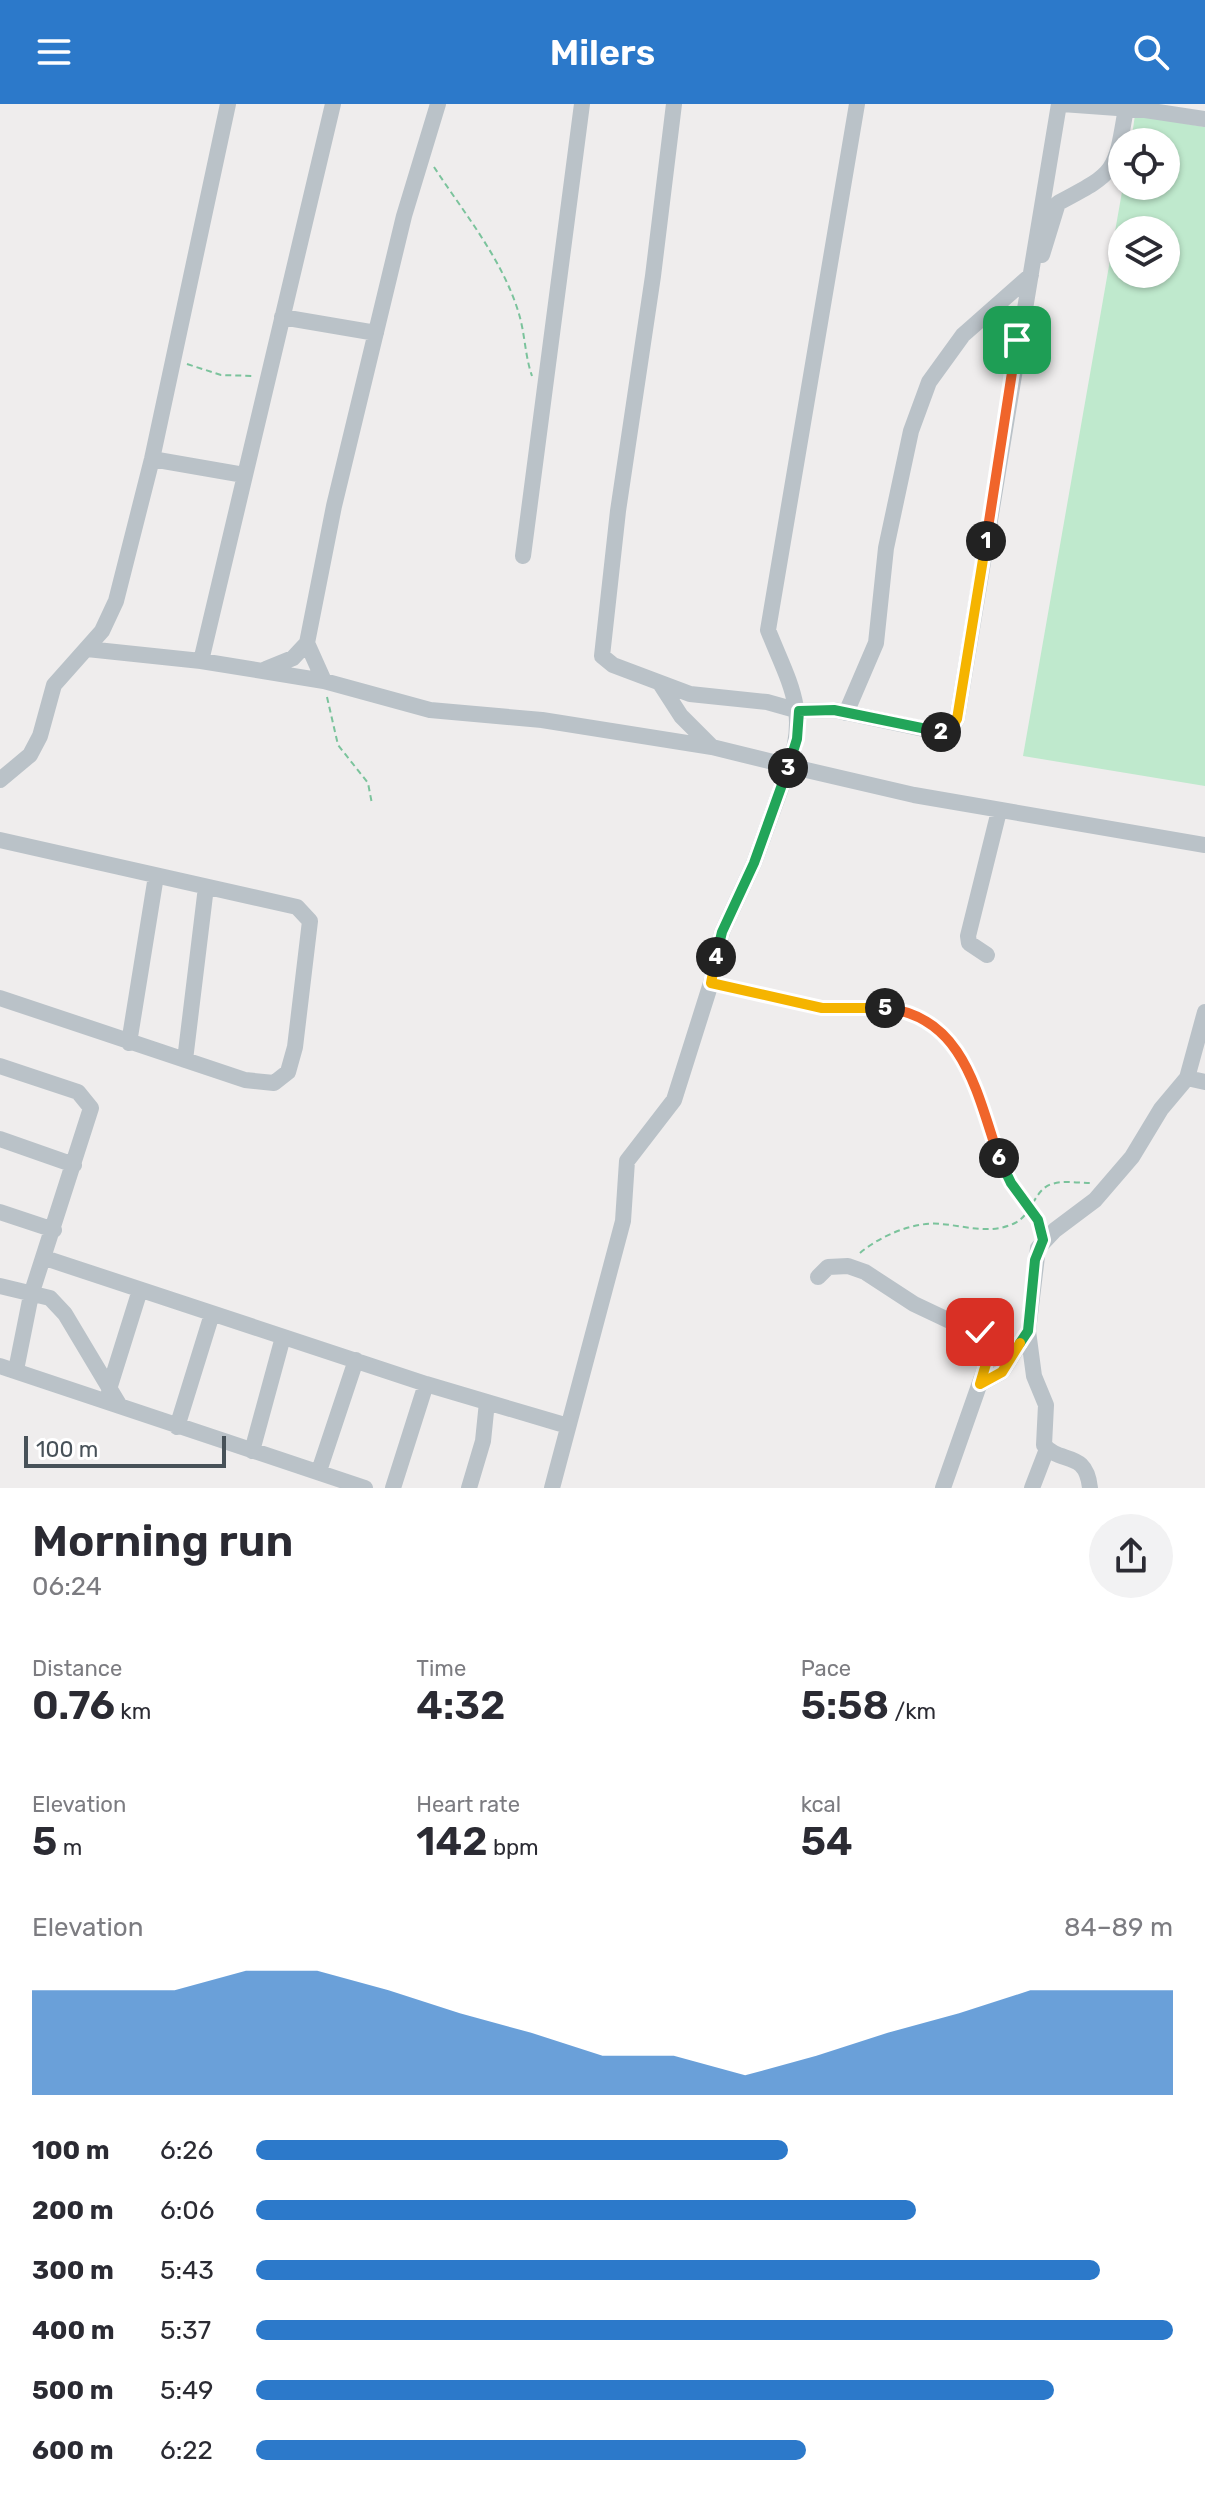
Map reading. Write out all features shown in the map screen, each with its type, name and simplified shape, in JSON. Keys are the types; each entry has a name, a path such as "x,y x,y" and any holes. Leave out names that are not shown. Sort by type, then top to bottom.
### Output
{"street":[{"path":"0,780 30,755 40,736 54,685 102,631 116,601 152,459 228,104"},
{"path":"201,661 333,104"},
{"path":"324,681 307,643 334,506 404,216 438,104"},
{"path":"523,556 582,104"},
{"path":"674,104 653,276 601,639 605,660 661,685 690,694 767,702 799,711 820,709 938,732 955,725 1060,104 1126,108 1205,119"},
{"path":"552,1488 623,1221 627,1161 674,1100 711,983 722,932 754,863 797,739 799,711 768,630 857,104"},
{"path":"846,713 876,643 886,548 911,431 929,382 963,335 1028,279 1040,261 1058,203 1104,178 1113,167 1126,108"},
{"path":"282,317 376,333"},
{"path":"152,459 244,475"},
{"path":"261,671 285,663 307,643"},
{"path":"87,649 201,661 324,681 444,713 542,720 712,747 999,811 1205,845"},
{"path":"661,685 681,716 712,747"},
{"path":"987,955 969,943 968,926 999,811"},
{"path":"0,840 297,907 308,915 295,1047 282,1080 274,1083 245,1080 0,998"},
{"path":"129,1043 156,876"},
{"path":"185,1060 206,887"},
{"path":"1090,1488 1089,1479 1078,1461 1047,1449 1043,1440 1046,1405 1034,1376 1028,1331 1035,1260 1043,1240 1108,1187 1132,1157 1161,1109 1187,1078 1205,1012"},
{"path":"0,1066 78,1092 87,1099 91,1108 8,1368 365,1488"},
{"path":"1187,1078 1205,1082"},
{"path":"0,1139 74,1165"},
{"path":"0,1212 54,1230"},
{"path":"45,1258 426,1384 568,1426"},
{"path":"818,1277 828,1267 848,1266 914,1304 988,1339 991,1347 980,1384 943,1488"},
{"path":"0,1286 31,1295 46,1295 65,1314 120,1406"},
{"path":"109,1389 140,1290"},
{"path":"177,1427 212,1314"},
{"path":"980,1384 1002,1372 1028,1331"},
{"path":"252,1451 283,1337"},
{"path":"319,1471 356,1360"},
{"path":"393,1488 426,1384"},
{"path":"469,1488 483,1441 487,1402"},
{"path":"1032,1488 1047,1449"}],"path":[{"path":"425,151 493,257 510,291 519,315 531,374 543,394"},
{"path":"173,357 210,373 251,375 267,380"},
{"path":"324,681 338,745 368,783 372,804"},
{"path":"711,983 822,1008 900,1010 934,1026 957,1048 1003,1170 1033,1209 1043,1240"},
{"path":"848,1266 869,1245 914,1227 937,1223 988,1230 1014,1224 1033,1209 1042,1189 1050,1184 1091,1183"}],"green space":[{"path":"1135,115 1205,127 1205,786 1023,756 1108,272 1108,288 1180,288 1180,216 1118,216 1121,200 1180,200 1180,128 1133,128"}],"route":[{"path":"980,1332 991,1347 980,1384 1002,1372 1028,1331 1035,1260 1043,1240 1042,1230 1033,1209 1003,1170 957,1048 948,1036 900,1010 822,1008 711,983 722,932 754,863 794,752 799,711 834,710 938,732 955,725 1017,340"}]}
